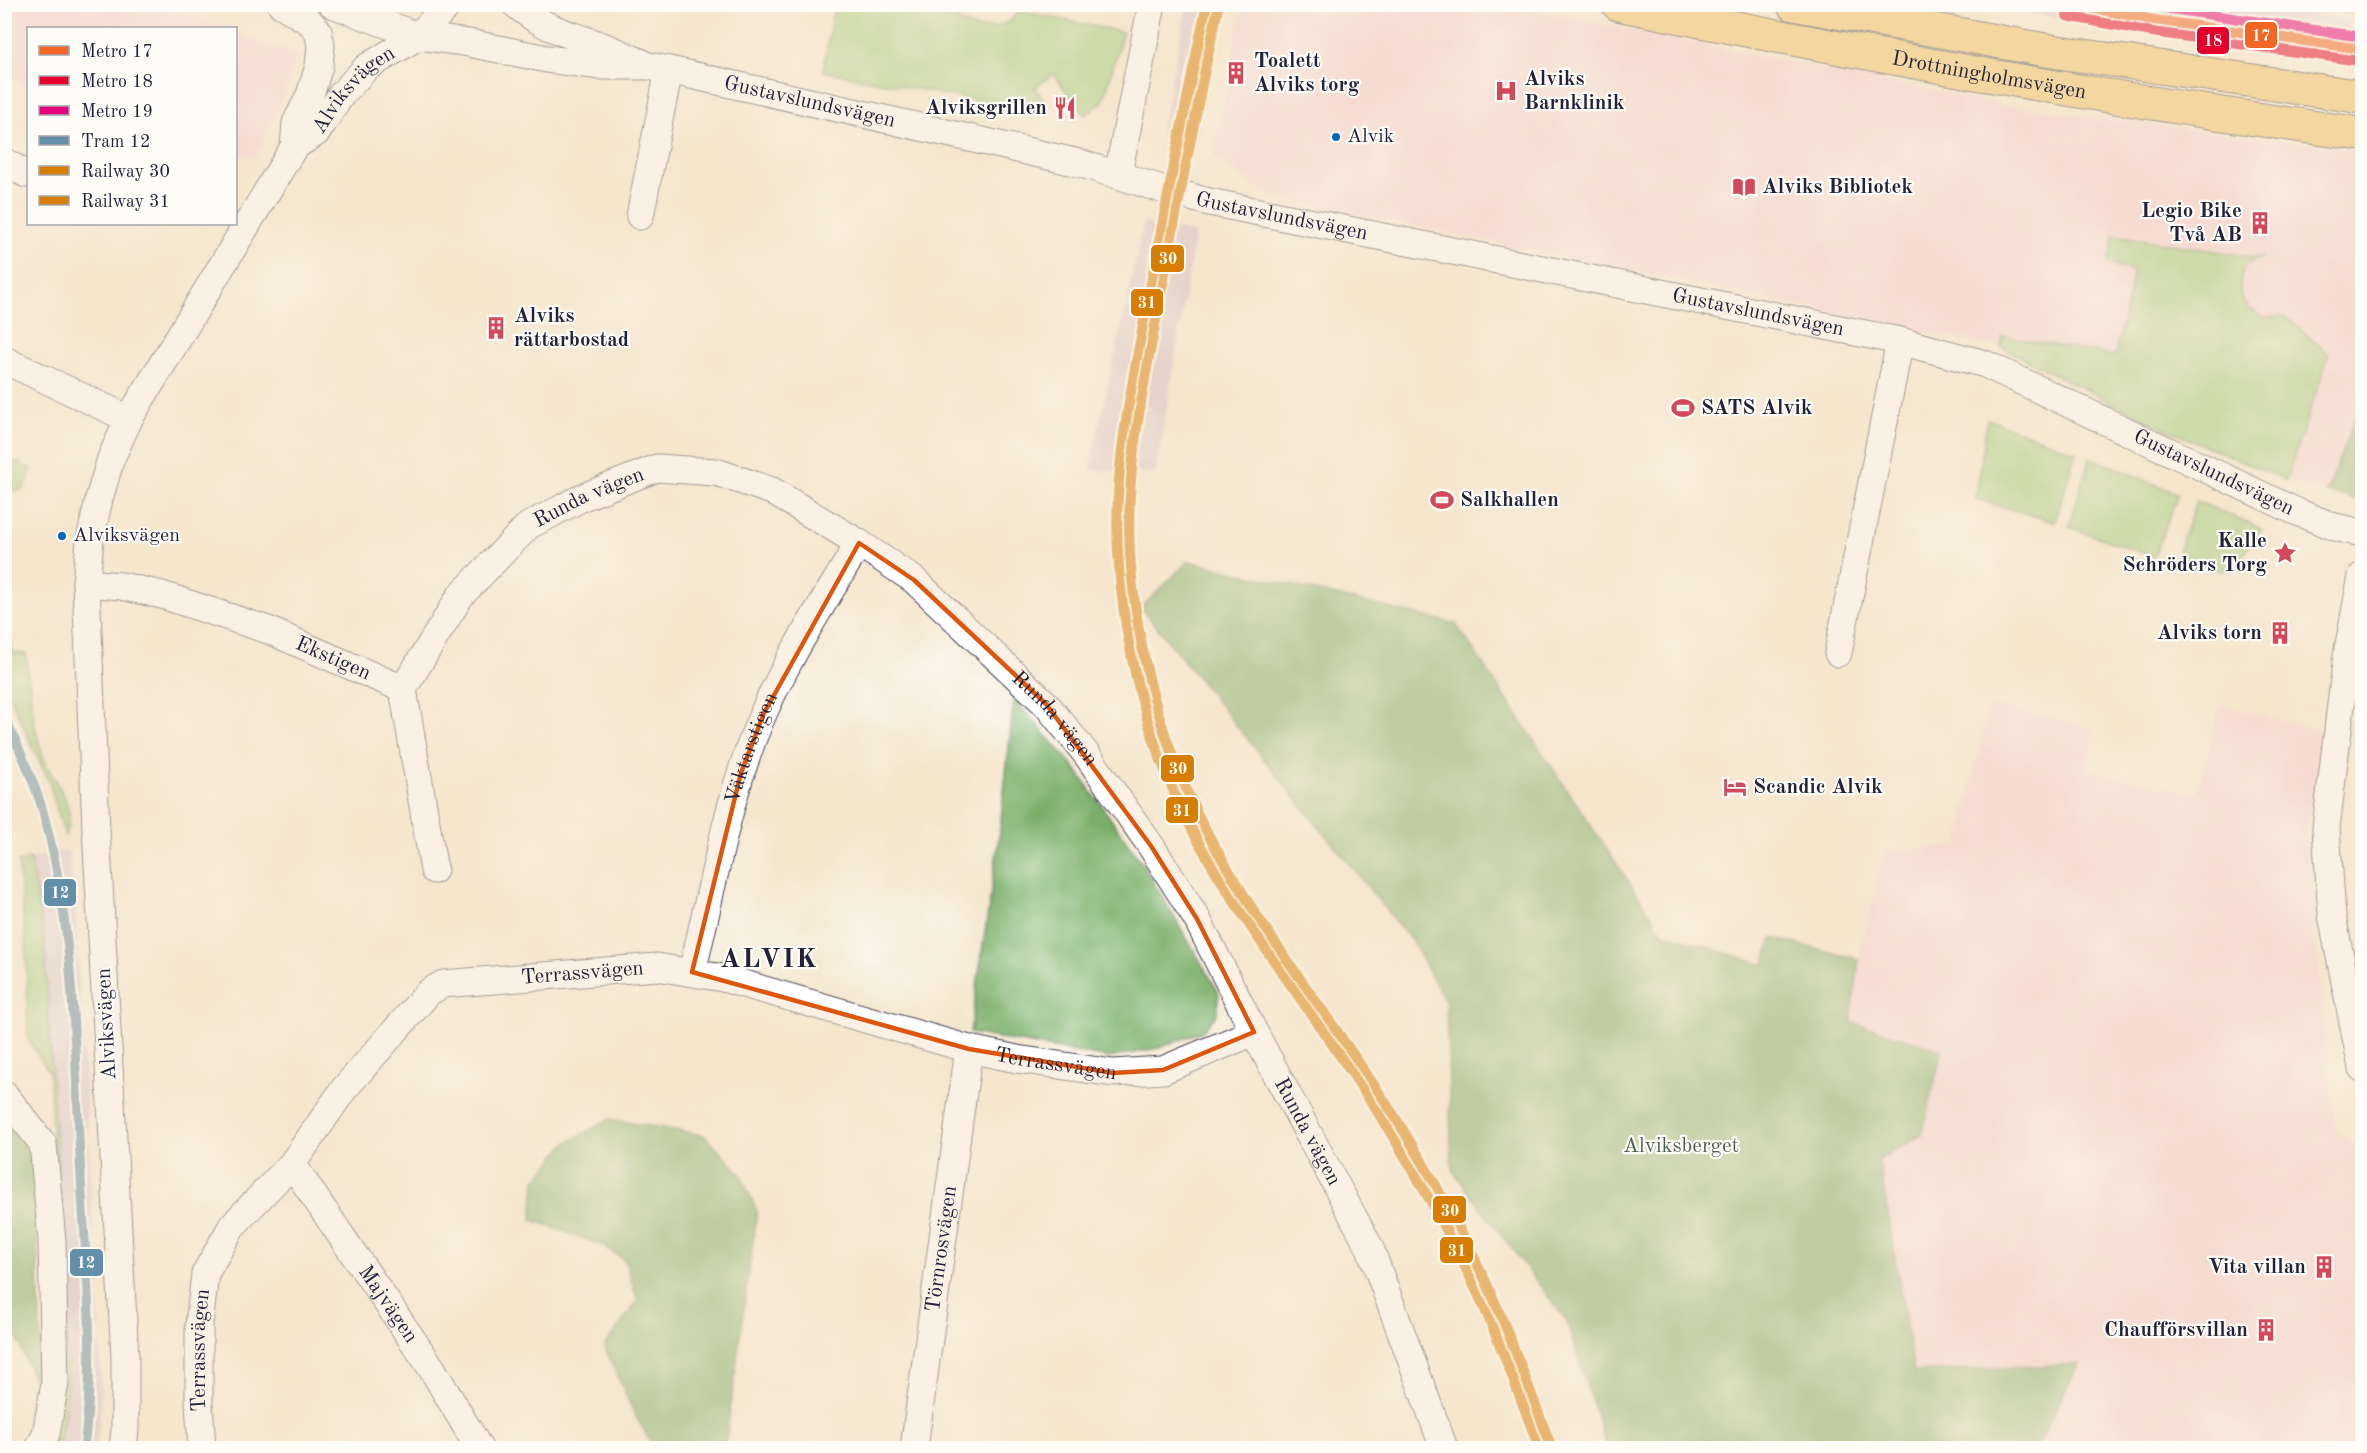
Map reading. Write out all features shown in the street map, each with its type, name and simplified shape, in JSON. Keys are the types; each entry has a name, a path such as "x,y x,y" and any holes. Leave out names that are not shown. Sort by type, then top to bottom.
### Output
{"main road":[{"name":"Drottningholmsvägen","path":"1618,4 1872,56 2362,134"},
{"name":"Drottningholmsvägen","path":"1793,4 2051,51 2362,97"}],"street":[{"name":"Alviksvägen","path":"281,4 310,22 318,31 321,46 319,66 310,95 296,123 294,147"},
{"name":"Gustavslundsvägen","path":"332,4 418,36 590,64 659,68"},
{"name":"Alviksvägen","path":"123,1449 125,1358 95,817 86,583 90,540 99,499 111,458 129,419 294,147 317,132 341,95 367,67 418,36 449,4"},
{"name":"Gustavslundsvägen","path":"515,4 532,19 554,30 659,68 1079,163 1209,202 1900,341 1985,364 2297,512 2335,527 2362,533"},
{"path":"1118,174 1152,4"},
{"path":"640,216 659,68"},
{"path":"1838,653 1900,341"},
{"path":"4,360 129,419"},
{"name":"Runda vägen","path":"403,688 461,595 528,526 583,497 657,468 716,472 772,491 859,543 914,580 1046,704 1087,755 1151,846 1197,919 1254,1032 1370,1248 1444,1449"},
{"name":"Väktarstigen","path":"692,972 741,773 764,713 796,651 859,543"},
{"path":"2362,576 2347,655 2326,828 2332,916 2362,1068"},
{"name":"Ekstigen","path":"86,583 121,585 173,598 268,630 403,688"},
{"path":"403,688 434,870"},
{"name":"Terrassvägen","path":"202,1449 199,1403 199,1325 205,1274 232,1226 292,1164 344,1089 429,992 443,984 657,967 723,978 969,1049 1113,1074 1163,1070 1254,1032"},
{"name":"Törnrosvägen","path":"914,1449 969,1049"},
{"path":"4,1094 43,1143 52,1241 56,1383 46,1434 39,1449"},
{"name":"Majvägen","path":"292,1164 431,1366 479,1449"}],"highlighted area":[{"path":"859,543 914,580 1046,704 1151,846 1197,919 1254,1032 1163,1070 1113,1073 969,1049 692,972 741,773 764,713"}],"shaded area":[{"path":"1243,4 1506,5 2003,105 2362,151 2362,401 2326,492 2286,480 2154,424 2001,347 1269,196 1213,156"},
{"path":"4,5 163,5 220,27 27,27 27,85 5,76"},
{"path":"1187,5 1225,5 1196,144 1168,139 1160,133"},
{"path":"1984,5 2271,5 2350,21 2340,63 2187,40"},
{"path":"237,34 297,56 279,108 254,158 237,152"},
{"path":"1144,222 1195,233 1156,473 1089,470"},
{"path":"1989,705 2094,728 2087,770 2197,794 2220,705 2326,732 2305,834 2336,1132 2360,1147 2362,1448 2036,1448 2078,1364 1914,1373 1879,1160 1922,1135 1851,1022 1859,959 1884,851 1958,846"},
{"path":"68,850 75,905 101,1369 100,1421 96,1448 58,1448 65,1411 54,1091 44,939 30,859"}],"green space":[{"path":"834,5 946,5 959,22 977,29 996,27 1010,21 1019,11 1123,32 1103,102 1085,115 1053,74 1035,88 1045,101 1029,111 823,71"},
{"path":"2313,5 2362,5 2362,14"},
{"path":"2114,235 2261,258 2244,266 2240,291 2244,302 2263,318 2285,316 2329,354 2286,480 2154,424 2001,347 2003,336 2115,356 2134,272 2108,263"},
{"path":"2362,401 2362,501 2326,492"},
{"path":"1987,419 2076,452 2055,522 1976,499"},
{"path":"5,457 32,469 23,490 5,491"},
{"path":"2090,457 2178,494 2154,557 2069,527"},
{"path":"2196,501 2262,529 2231,571 2174,564"},
{"name":"Alviksberget","path":"1188,561 1456,624 1663,933 1764,965 1772,938 1859,959 1851,1022 1942,1050 1922,1135 1879,1160 1914,1372 2079,1364 2036,1448 1607,1448 1566,1320 1452,1170 1446,1003 1414,944 1141,608"},
{"path":"5,642 15,653 26,654 32,707 40,747 68,806 69,826 65,836 49,782 5,687"},
{"path":"1014,698 1074,767 1144,866 1219,993 1217,1014 1203,1031 1159,1048 1109,1058 970,1033 999,838"},
{"path":"30,859 44,939 64,1281 68,1372 65,1411 58,1448 49,1448 52,1134 49,1072 28,1039 26,942 18,862"},
{"path":"609,1119 704,1135 740,1173 757,1211 725,1448 654,1448 635,1415 604,1346 638,1301 625,1261 604,1246 532,1220 535,1182 565,1144"},
{"path":"4,1121 34,1160 43,1404 9,1317 4,1251"}],"metro line":[{"name":"17","path":"2072,4 2154,20 2362,49"},
{"name":"19","path":"2137,4 2362,37"},
{"name":"18","path":"2067,16 2152,32 2360,61"}],"tram line":[{"name":"12","path":"4,716 42,808 53,853 67,945 75,1038 89,1312 88,1414 84,1448"}],"rail line":[{"name":"31","path":"1207,4 1147,304 1121,458 1118,489 1118,552 1126,628 1133,665 1153,739 1199,843 1220,880 1266,950 1362,1089 1424,1190 1482,1303 1539,1448"},
{"name":"30","path":"1219,4 1159,304 1133,458 1130,489 1130,552 1133,589 1145,662 1165,734 1192,803 1209,836 1252,908 1372,1082 1436,1185 1473,1254 1495,1302 1552,1448"}],"place":[{"name":"Toalett Alviks torg","path":"1236,73"},
{"name":"Alviks Barnklinik","path":"1506,91"},
{"name":"Alviksgrillen","path":"1065,108"},
{"name":"Alvik","path":"1336,137"},
{"name":"Alviks Bibliotek","path":"1744,187"},
{"name":"Legio Bike Två AB","path":"2260,223"},
{"name":"Alviks rättarbostad","path":"496,328"},
{"name":"SATS Alvik","path":"1683,408"},
{"name":"Salkhallen","path":"1442,500"},
{"name":"Alviksvägen","path":"62,536"},
{"name":"Kalle Schröders Torg","path":"2285,553"},
{"name":"Alviks torn","path":"2280,633"},
{"name":"Scandic Alvik","path":"1735,787"},
{"name":"Vita villan","path":"2324,1267"},
{"name":"Chaufförsvillan","path":"2266,1330"}],"district":[{"name":"ALVIK","path":"769,959"}]}
